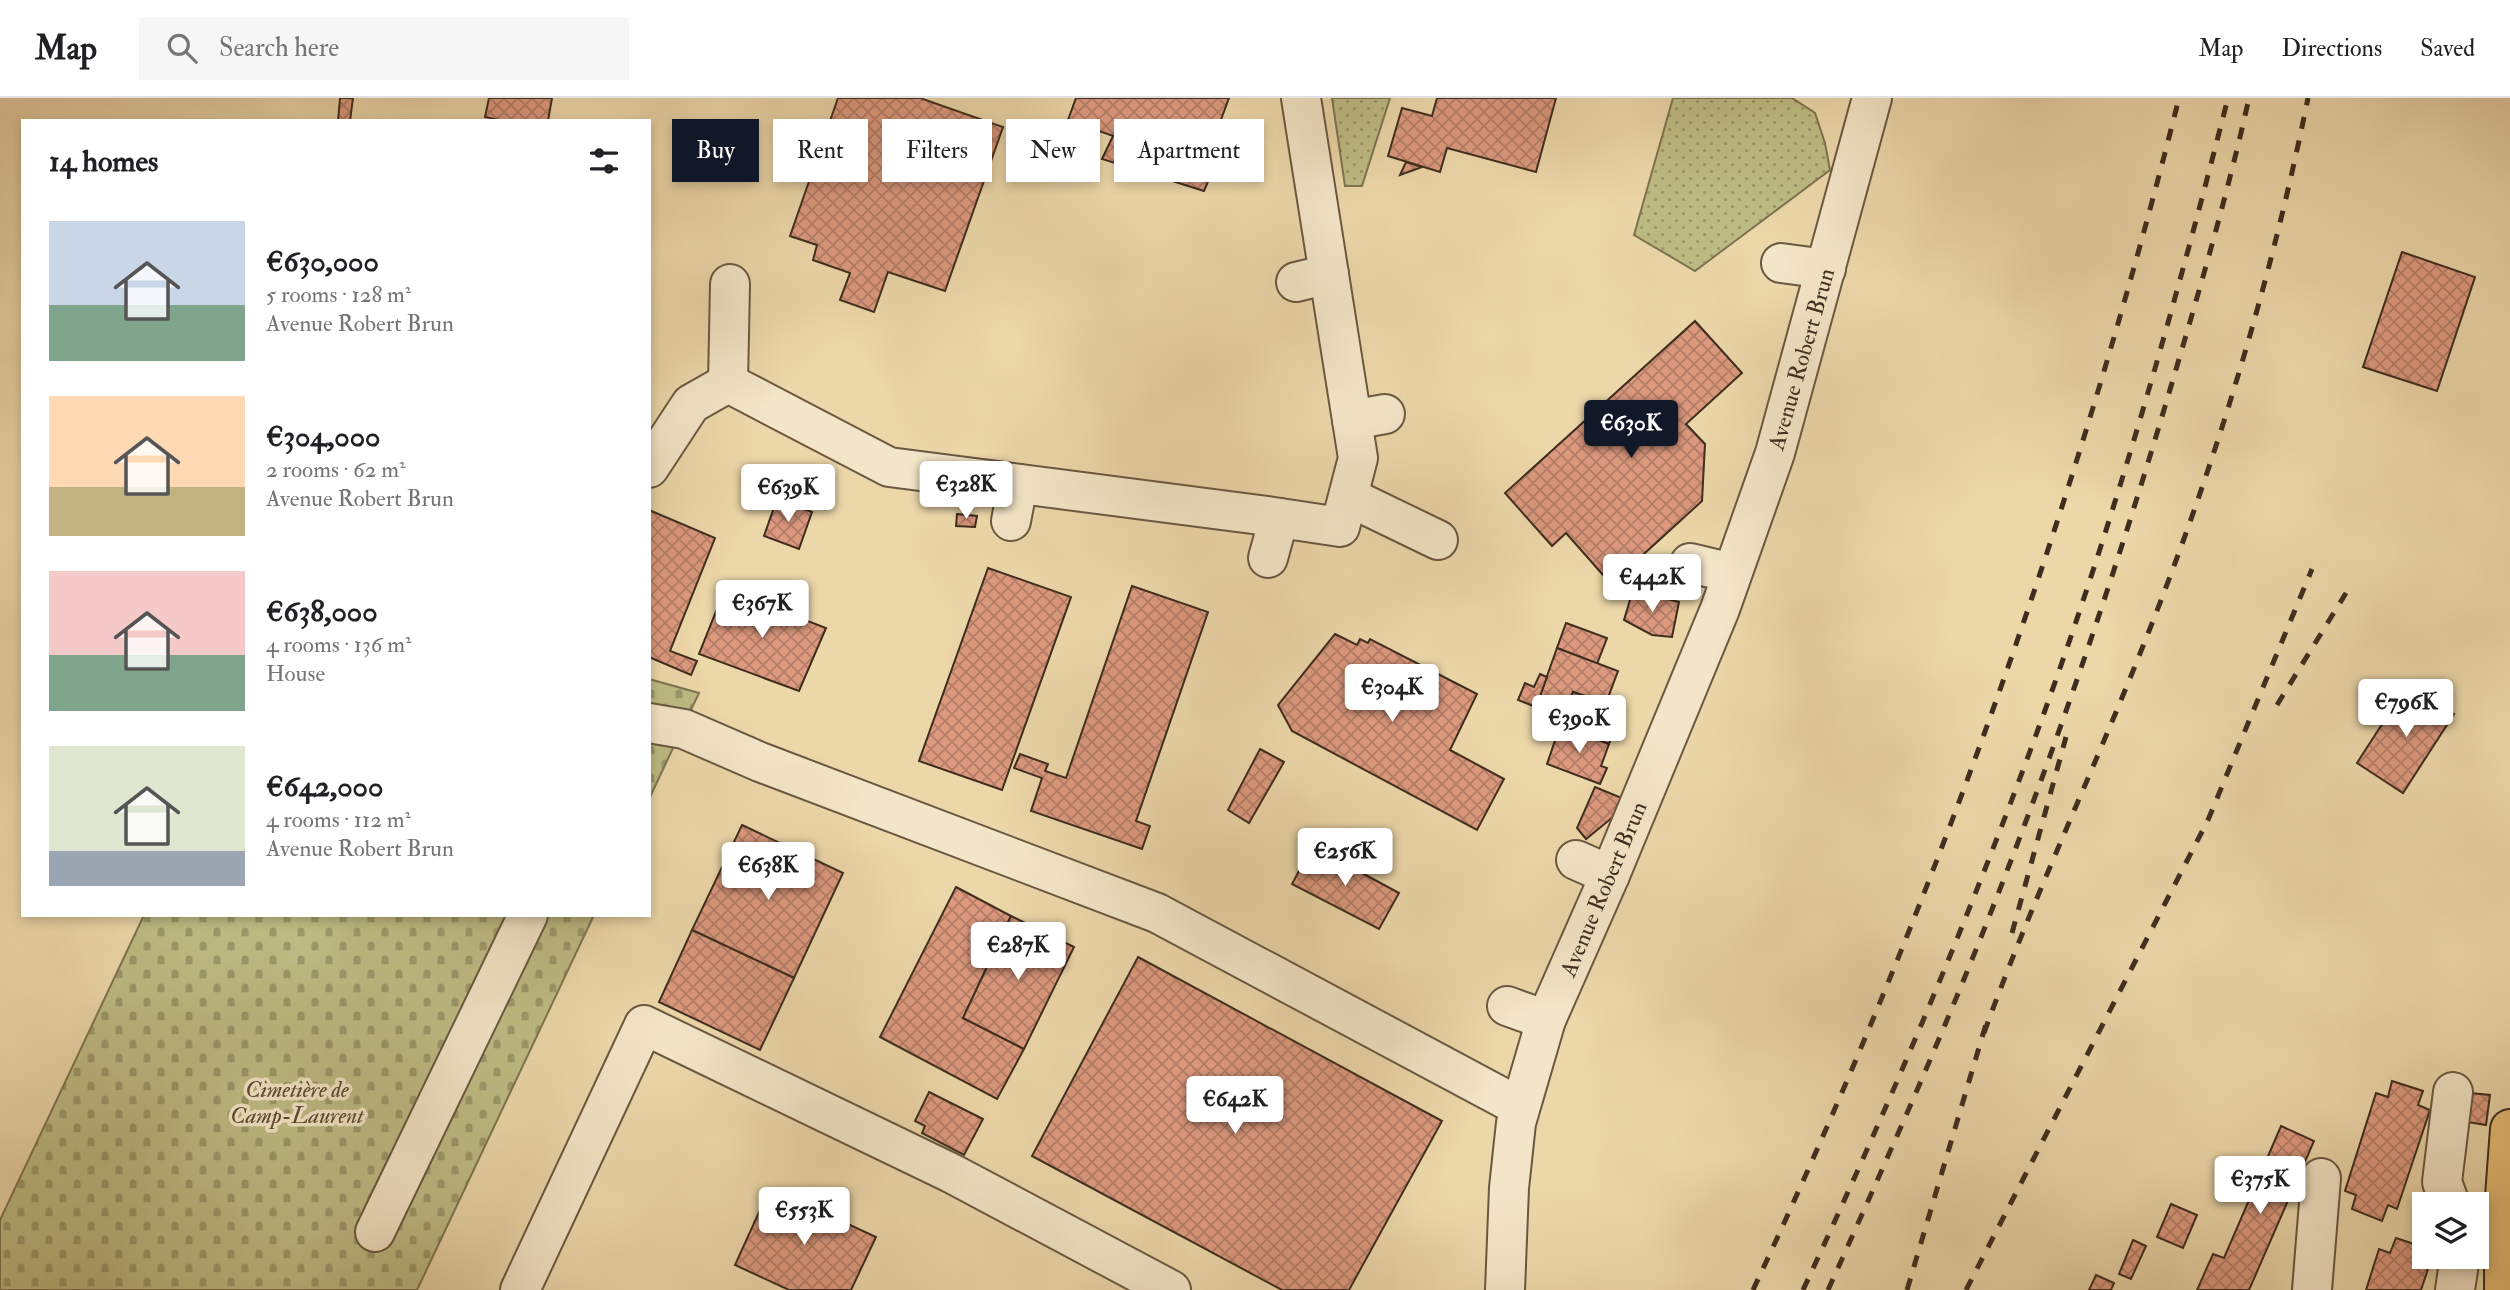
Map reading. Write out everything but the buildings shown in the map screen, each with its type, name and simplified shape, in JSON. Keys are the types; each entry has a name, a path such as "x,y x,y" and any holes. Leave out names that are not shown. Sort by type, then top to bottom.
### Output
{"main road":[{"path":"2504,1290 2504,1210 2510,1129"}],"street":[{"path":"728,383 889,467 1340,527 1369,417 1313,278 1303,193 1301,98"},
{"name":"Avenue Robert Brun","path":"1505,1290 1509,1188 1516,1123 1546,1020 1611,875 1720,609 1775,453 1872,98"},
{"path":"1781,264 1826,270"},
{"path":"728,383 730,284"},
{"path":"651,465 691,404 728,383"},
{"path":"1011,521 1018,484"},
{"path":"1349,497 1438,540"},
{"path":"1268,558 1279,518"},
{"path":"1690,563 1732,573"},
{"path":"651,723 684,729 760,762 1157,913 1520,1107"},
{"path":"1576,860 1611,875"},
{"path":"375,1232 527,917"},
{"path":"1507,1006 1546,1020"},
{"path":"520,1290 644,1026 951,1173 1171,1290"},
{"path":"2446,1192 2442,1181 2453,1092"},
{"path":"2312,1290 2321,1178"},
{"path":"2455,1290 2458,1269"}],"green space":[{"path":"1332,98 1390,98 1362,186 1345,186"},
{"path":"1673,98 1792,98 1815,113 1830,170 1695,271 1634,235"},
{"path":"651,680 699,693 651,795"},
{"name":"Cimetière de Camp-Laurent","path":"143,917 593,917 417,1290 0,1290 0,1220"}],"railway":[{"path":"1753,1290 1819,1146 1881,1000 1940,853 1995,704 2094,403 2139,251 2179,98"},
{"path":"1803,1290 1932,999 2048,702 2099,553 2145,402 2228,98"},
{"path":"1828,1290 1910,1107 1968,968 2061,725 2128,527 2169,393 2222,209 2249,98"},
{"path":"1984,1033 2021,936 2122,699 2192,516 2257,309 2308,98"},
{"path":"1966,1290 2208,820 2312,569"},
{"path":"2277,705 2346,593"},
{"path":"2012,933 2066,737"},
{"path":"1907,1290 1986,1024"}]}
